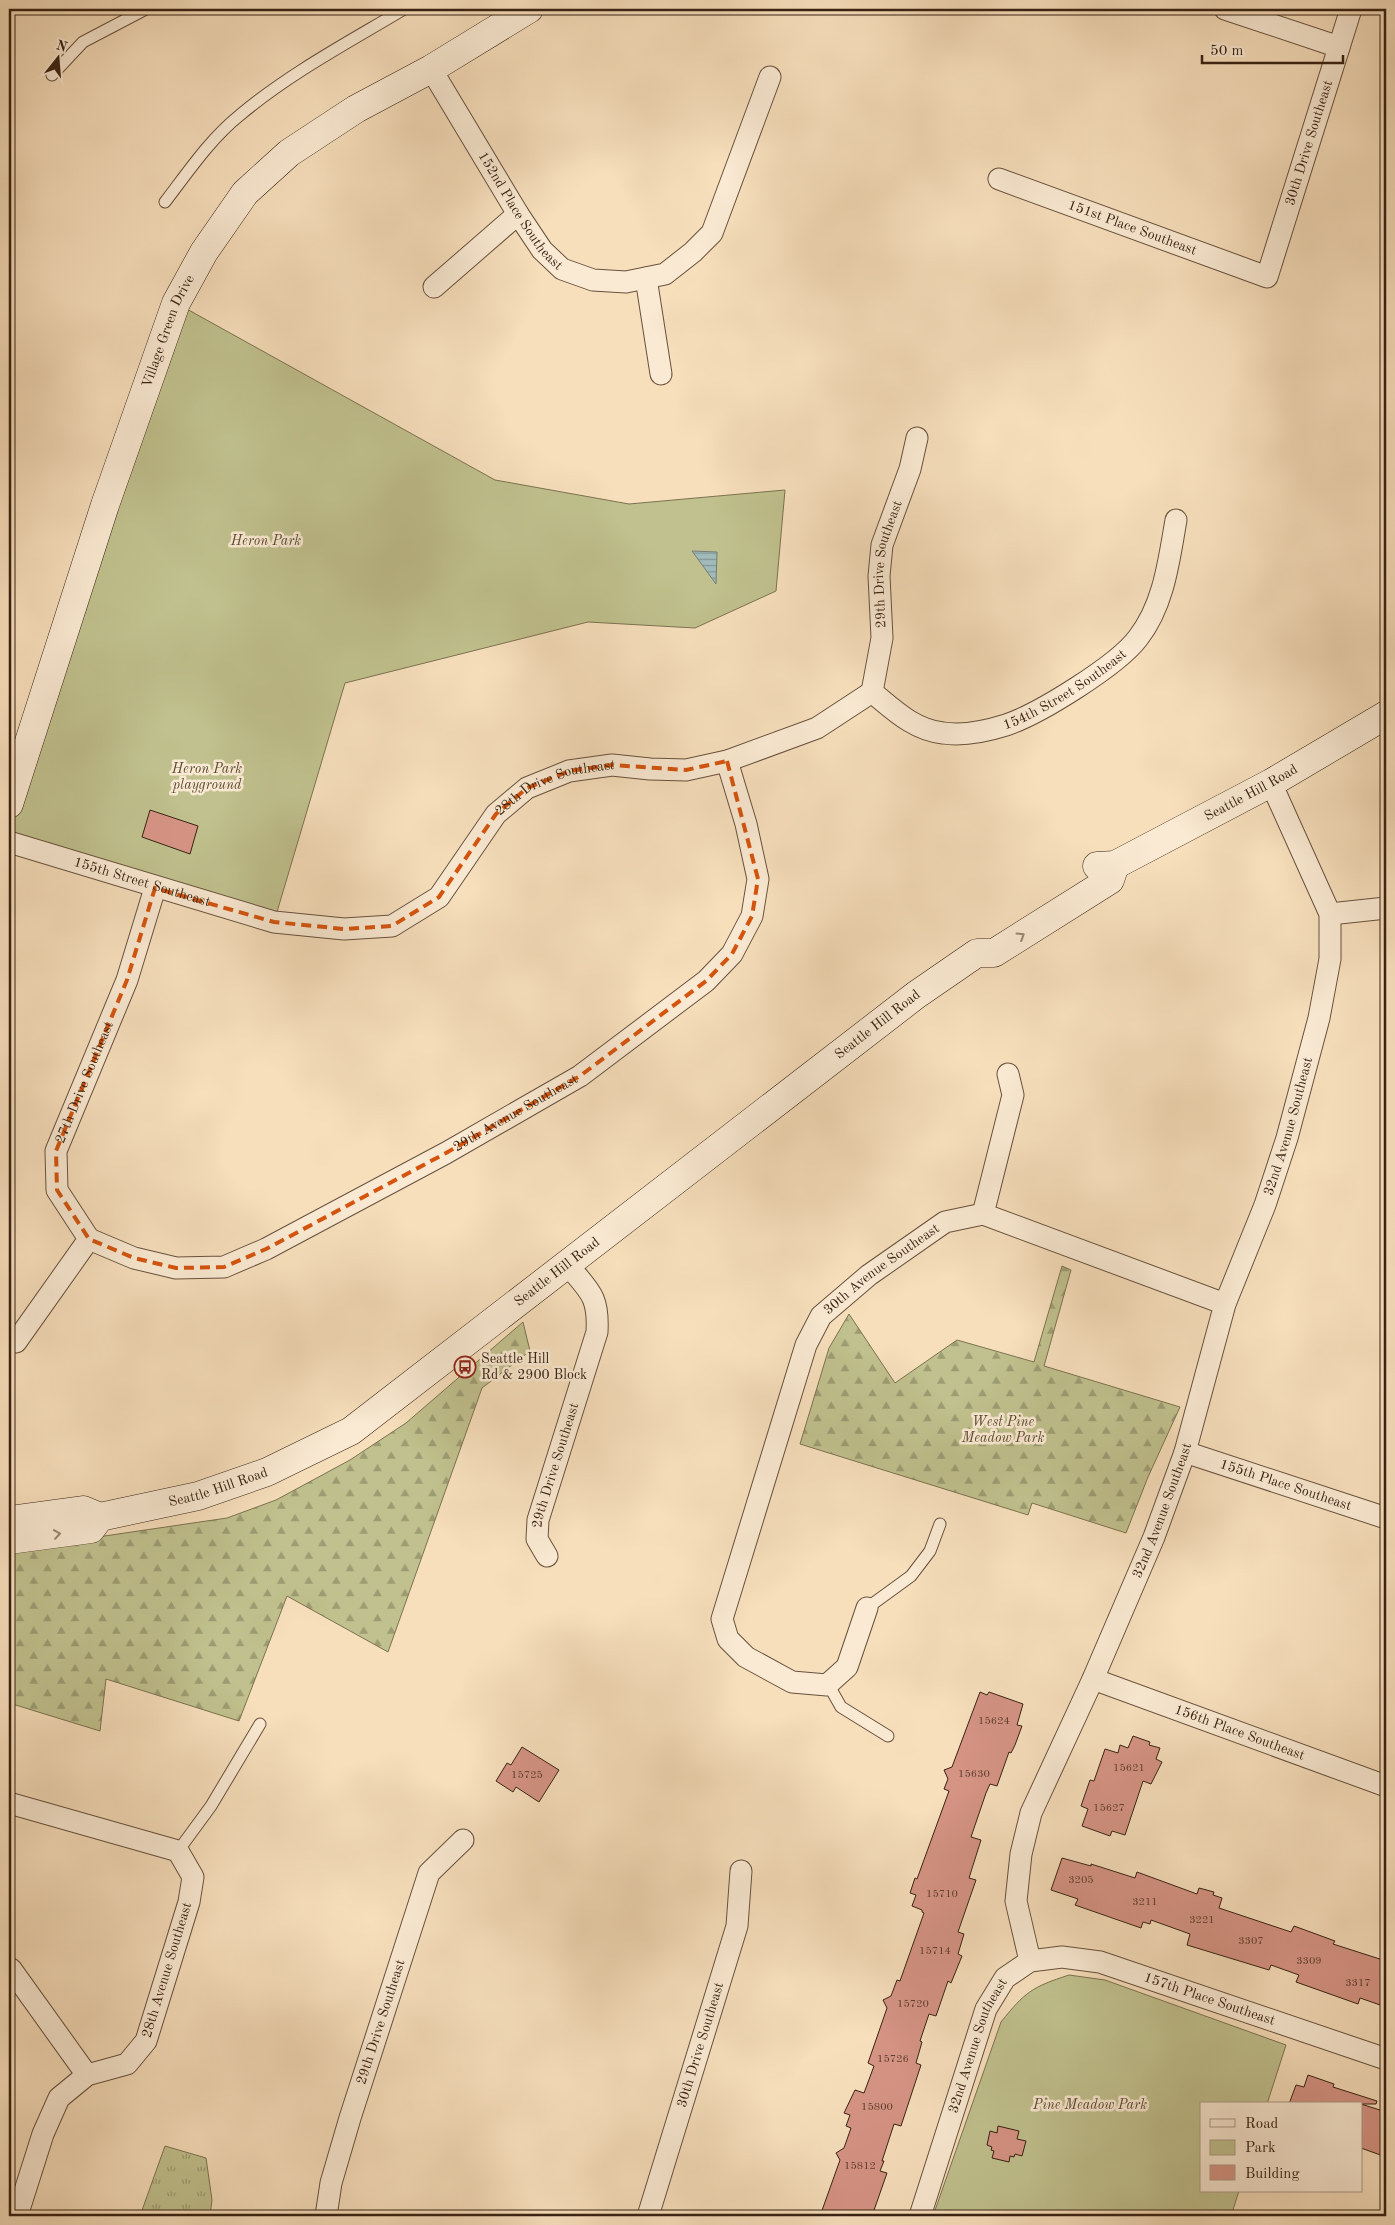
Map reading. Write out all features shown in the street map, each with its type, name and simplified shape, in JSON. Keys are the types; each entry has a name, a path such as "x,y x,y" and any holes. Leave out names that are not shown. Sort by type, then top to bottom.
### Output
{"main road":[{"name":"Village Green Drive","path":"9,804 105,505 176,303 204,252 245,193 289,153 356,109 431,69 529,9"},
{"name":"Seattle Hill Road","path":"9,1520 83,1510 100,1517 198,1496 267,1472 351,1430 916,995 977,953 982,939 1099,864 1115,865 1271,783 1386,715"},
{"name":"Seattle Hill Road","path":"9,1540 90,1529 100,1517"}],"street":[{"path":"1225,9 1339,47"},
{"name":"30th Drive Southeast","path":"1267,277 1351,9"},
{"name":"152nd Place Southeast","path":"431,69 518,214 542,250 562,269 593,280 626,282 665,274 693,252 712,232 770,76"},
{"name":"151st Place Southeast","path":"999,179 1267,277"},
{"path":"434,287 518,214"},
{"path":"646,278 661,374"},
{"name":"29th Drive Southeast","path":"872,692 882,638 879,576 882,545 910,469 917,438"},
{"name":"154th Street Southeast","path":"872,692 914,726 942,733 970,733 1007,725 1047,705 1119,659 1139,637 1159,600 1168,565 1176,520"},
{"name":"28th Drive Southeast","path":"274,922 344,929 392,926 439,897 496,814 527,788 569,770 612,765 686,770 727,761 817,728 872,692"},
{"name":"29th Avenue Southeast","path":"89,1239 134,1258 176,1268 224,1267 266,1249 446,1153 580,1076 706,982 732,954 752,916 758,879 746,824 727,761"},
{"name":"32nd Avenue Southeast","path":"920,2216 986,2009 1005,1978 1030,1960 1016,1901 1021,1854 1031,1813 1093,1679 1154,1537 1185,1452 1225,1304 1264,1205 1292,1119 1323,998 1330,959 1330,914 1271,783"},
{"name":"155th Street Southeast","path":"9,842 155,888 274,922"},
{"name":"27th Drive Southeast","path":"89,1239 57,1190 56,1151 127,980 155,888"},
{"path":"1330,914 1386,908"},
{"path":"1008,1074 1013,1094 983,1214 1225,1304"},
{"name":"30th Avenue Southeast","path":"828,1684 792,1682 746,1657 728,1639 722,1619 806,1345 821,1316 869,1275 945,1222 983,1214"},
{"path":"16,1342 89,1239"},
{"name":"29th Drive Southeast","path":"547,1556 538,1539 538,1520 597,1332 598,1317 594,1298 567,1264"},
{"name":"155th Place Southeast","path":"1185,1452 1386,1518"},
{"path":"828,1684 847,1667 867,1608"},
{"name":"156th Place Southeast","path":"1093,1679 1386,1786"},
{"path":"9,1803 178,1851"},
{"name":"29th Drive Southeast","path":"326,2216 331,2184 350,2118 429,1873 463,1840"},
{"name":"28th Avenue Southeast","path":"17,2216 44,2134 59,2098 87,2075 127,2064 146,2041 189,1902 193,1877 178,1851"},
{"name":"30th Drive Southeast","path":"648,2216 737,1926 741,1872"},
{"name":"157th Place Southeast","path":"1030,1960 1062,1957 1100,1962 1386,2059"},
{"path":"11,1969 87,2075"}],"lane":[{"path":"52,75 83,42 146,9"},
{"path":"165,202 203,152 239,115 301,71 404,9"},
{"path":"867,1608 911,1576 930,1551 940,1524"},
{"path":"828,1684 841,1707 888,1736"},
{"path":"178,1851 211,1806 260,1724"}],"highlighted area":[{"path":"727,761 758,879 752,916 732,954 706,981 580,1076 446,1153 266,1249 224,1267 176,1268 134,1258 89,1239 57,1190 56,1151 127,980 155,888 274,922 344,929 392,926 439,897 496,814 527,788 569,771 612,765 686,770"}],"green space":[{"name":"Heron Park","path":"176,303 495,480 629,504 785,490 776,591 695,628 588,622 345,683 274,922 9,842 9,804"},
{"name":"West Pine Meadow Park","path":"1062,1266 1071,1270 1044,1366 1180,1407 1148,1477 1126,1533 1032,1503 1028,1515 800,1444 829,1348 849,1314 895,1383 957,1340 1034,1362"},
{"path":"523,1322 530,1351 482,1388 388,1652 287,1596 239,1721 106,1679 100,1731 9,1703 9,1550 227,1518 276,1500 350,1460 406,1423"},
{"name":"Pine Meadow Park","path":"1069,1975 1105,1980 1286,2045 1268,2102 1200,2102 1200,2192 1239,2192 1231,2216 933,2216 1001,2022 1023,1997 1046,1983"},
{"path":"165,2146 206,2158 212,2200 210,2216 140,2216"}],"water":[{"path":"692,551 717,552 716,584"}],"building":[{"path":"150,810 198,826 190,854 142,837"},
{"path":"980,1692 987,1695 989,1692 1023,1704 1017,1725 1022,1726 1011,1753 1009,1752 997,1786 990,1784 971,1837 981,1840 969,1878 976,1880 958,1932 964,1934 958,1954 962,1956 951,1983 948,1981 936,2016 929,2014 920,2041 922,2042 916,2063 921,2065 901,2126 894,2124 880,2171 887,2173 872,2216 820,2216 840,2160 836,2153 844,2148 851,2128 846,2126 850,2115 844,2113 855,2090 864,2093 874,2066 868,2063 887,2008 883,2000 891,1996 897,1980 900,1981 924,1913 922,1910 912,1906 916,1895 910,1893 915,1878 917,1879 949,1791 944,1789 948,1779 944,1770 952,1767"},
{"path":"1133,1736 1150,1742 1149,1745 1160,1748 1156,1759 1162,1762 1151,1784 1143,1781 1125,1835 1112,1831 1110,1836 1082,1826 1088,1809 1081,1806 1090,1780 1094,1781 1105,1749 1118,1753 1120,1745 1128,1748"},
{"path":"522,1747 559,1770 539,1802 516,1787 513,1792 496,1781 507,1763 511,1765"},
{"path":"1062,1858 1091,1866 1091,1864 1135,1878 1137,1872 1197,1894 1199,1888 1214,1892 1213,1895 1222,1898 1219,1908 1291,1932 1294,1926 1335,1941 1333,1944 1386,1961 1386,2007 1360,1998 1358,2004 1296,1982 1299,1975 1271,1965 1269,1970 1187,1945 1190,1934 1151,1920 1150,1924 1143,1922 1141,1928 1075,1905 1078,1899 1051,1890"},
{"path":"1308,2075 1334,2084 1333,2087 1377,2101 1376,2104 1362,2104 1362,2102 1290,2102 1296,2085 1304,2087"},
{"path":"1362,2104 1386,2112 1386,2157 1362,2148"},
{"path":"998,2126 1019,2131 1017,2139 1026,2141 1022,2156 1015,2154 1014,2157 1010,2156 1009,2162 992,2158 994,2151 991,2150 992,2147 987,2145 990,2131 997,2133"}],"place":[{"name":"Seattle Hill Rd & 2900 Block","path":"465,1367"}],"park label":[{"name":"Heron Park playground","path":"207,778"}]}
